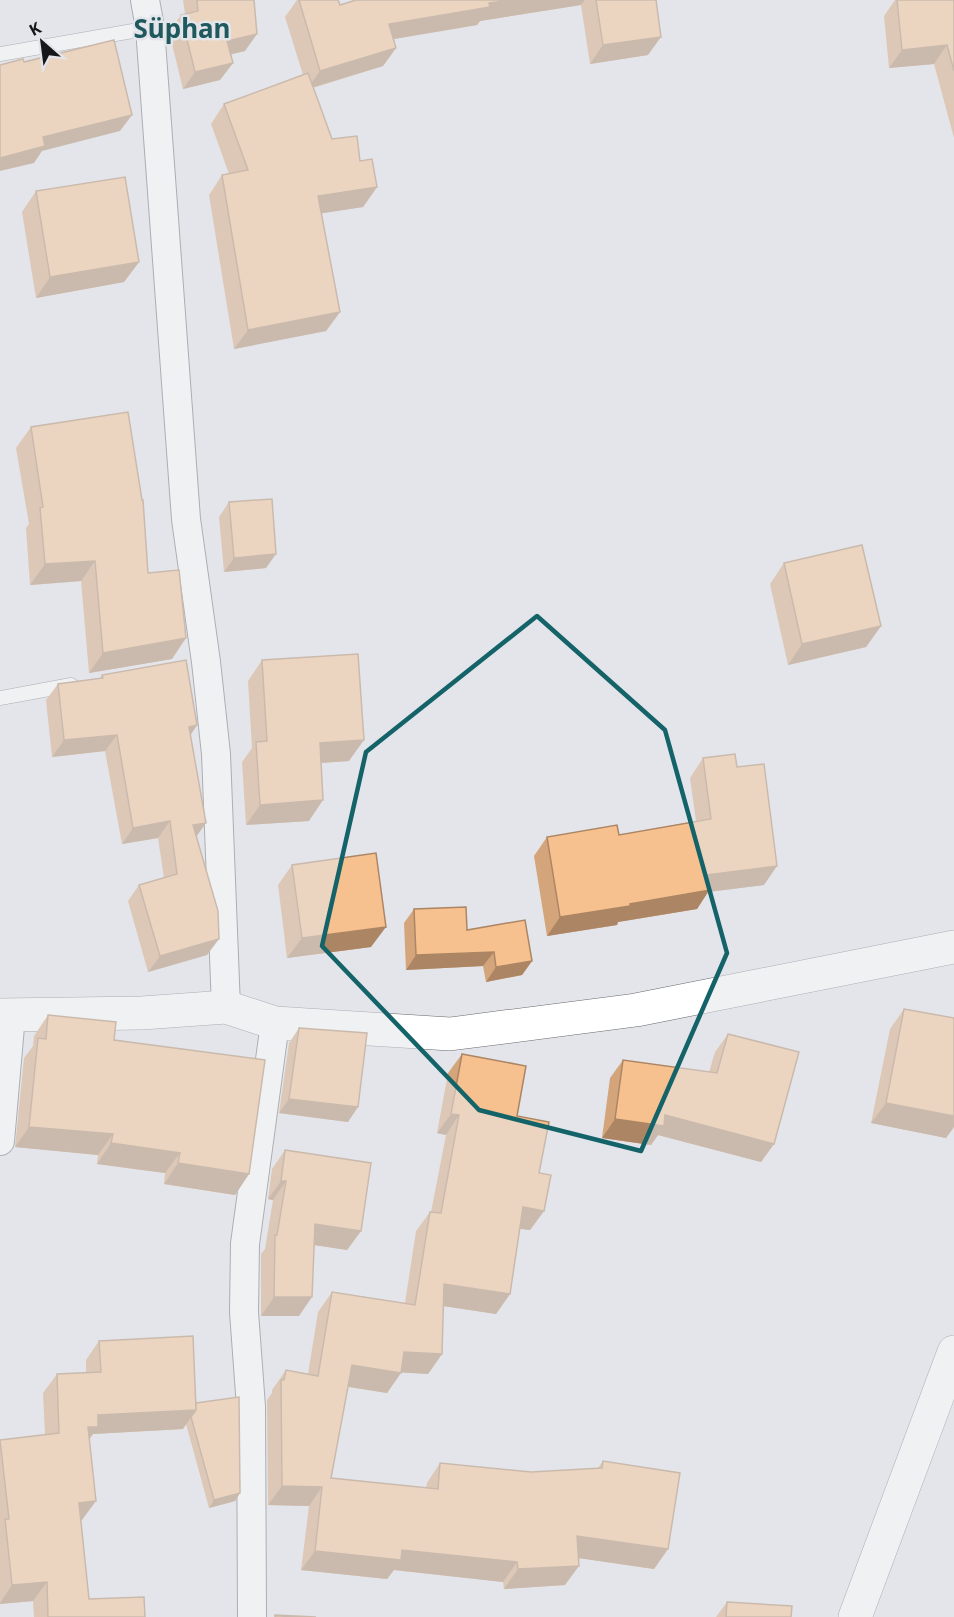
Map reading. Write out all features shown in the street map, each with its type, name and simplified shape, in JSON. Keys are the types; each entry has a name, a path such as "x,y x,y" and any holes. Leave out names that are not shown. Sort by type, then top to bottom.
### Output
{"street":[{"path":"144,0 150,28 186,519 200,663 216,754 226,1007"},
{"path":"0,1141 6,1015 142,1013 226,1007 275,1023 450,1034 636,1010 954,947"},
{"path":"252,1617 251,1407 244,1312 245,1244 275,1023"},
{"path":"855,1617 954,1352"}],"lane":[{"path":"0,54 150,28"},
{"path":"0,698 80,684"}],"highlighted area":[{"path":"537,616 665,730 727,953 641,1151 479,1110 322,946 366,752"}],"building":[{"path":"197,0 254,0 257,34 227,41 233,63 195,72 181,15 198,11"},
{"path":"299,0 338,0 340,5 356,0 509,0 489,3 490,7 389,24 396,48 320,71"},
{"path":"596,0 656,0 661,37 603,45"},
{"path":"897,0 954,0 954,71 947,45 902,50"},
{"path":"114,40 132,115 43,137 45,146 0,158 0,65 23,59 24,62"},
{"path":"308,73 332,139 357,136 360,161 372,159 377,187 318,196 340,312 248,330 222,175 248,170 224,104"},
{"path":"125,177 139,262 50,277 36,191"},
{"path":"128,412 143,500 148,573 179,570 186,638 103,653 95,561 45,564 40,508 43,507 31,427"},
{"path":"272,499 276,554 234,558 229,502"},
{"path":"862,545 881,626 802,644 784,563"},
{"path":"358,654 364,740 320,743 323,800 260,805 256,742 267,741 262,660"},
{"path":"186,660 197,725 189,727 206,823 193,825 218,911 219,939 160,956 139,885 177,874 170,821 133,828 117,735 64,740 58,684 103,678 102,675"},
{"path":"735,754 737,767 764,764 777,866 707,875 710,890 560,917 547,837 617,825 619,835 711,819 703,758"},
{"path":"376,853 386,927 302,938 292,865"},
{"path":"466,907 467,930 525,920 532,961 496,967 494,952 416,955 414,909"},
{"path":"904,1009 954,1018 954,1116 886,1103"},
{"path":"48,1015 116,1022 114,1040 265,1060 249,1174 178,1163 180,1153 111,1143 113,1134 29,1127 38,1038 46,1039"},
{"path":"299,1028 367,1033 358,1107 289,1099"},
{"path":"728,1034 799,1052 774,1144 665,1115 664,1126 615,1119 623,1060 717,1073"},
{"path":"462,1054 526,1066 517,1116 549,1122 539,1173 551,1175 544,1211 523,1207 510,1294 444,1284 442,1354 404,1352 401,1373 352,1365 331,1478 438,1489 440,1463 531,1472 602,1468 603,1461 680,1473 668,1549 577,1536 579,1566 518,1569 517,1562 402,1550 401,1560 315,1551 322,1487 282,1486 281,1380 284,1380 286,1370 318,1376 332,1292 415,1305 430,1212 441,1213 459,1115 451,1114"},
{"path":"285,1150 371,1163 361,1231 315,1224 312,1297 274,1297 275,1235 277,1235 286,1181 281,1181"},
{"path":"193,1336 196,1410 98,1415 98,1427 88,1427 96,1501 79,1503 89,1599 144,1597 145,1617 48,1617 47,1582 12,1585 5,1519 9,1519 0,1440 59,1433 57,1374 101,1372 99,1341"},
{"path":"239,1397 240,1493 214,1500 191,1417 196,1410 196,1403"},
{"path":"727,1602 792,1606 791,1617 726,1617"},
{"path":"275,1615 316,1617 275,1617"}],"district":[{"name":"Süphan","path":"182,29"}]}
